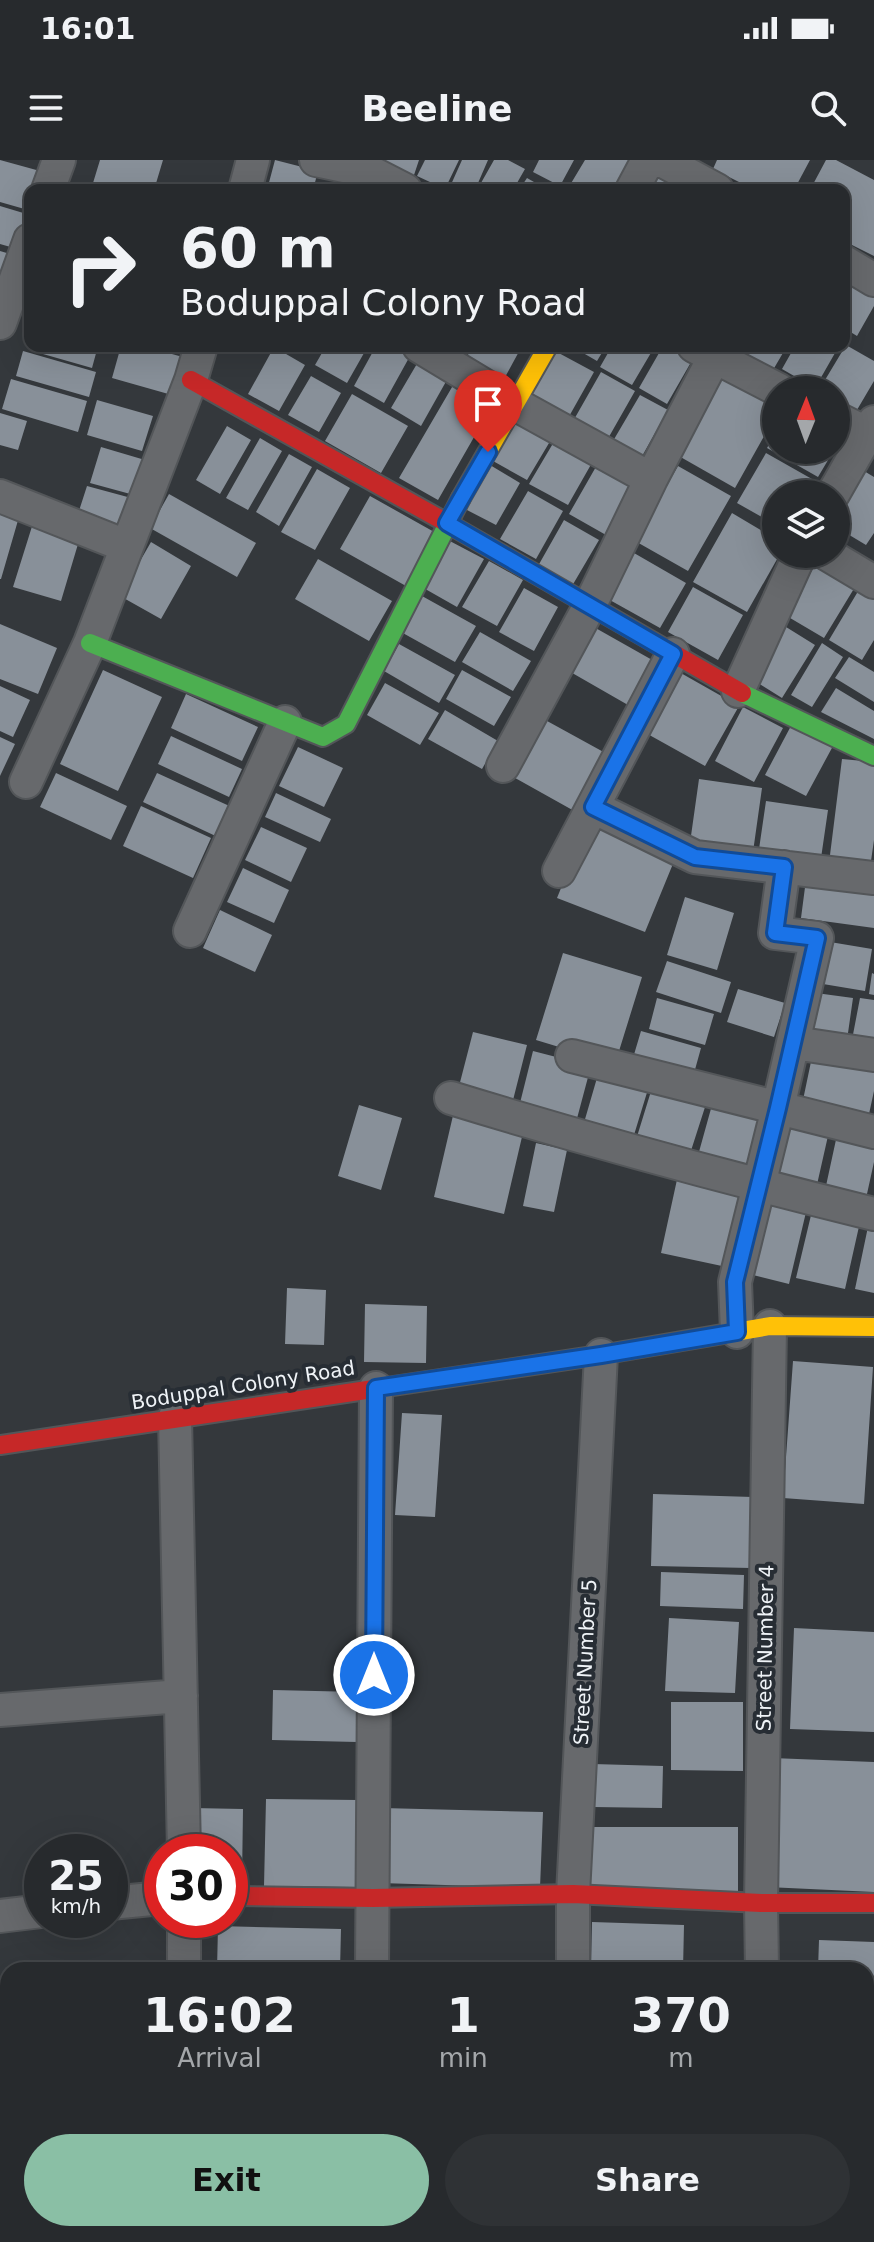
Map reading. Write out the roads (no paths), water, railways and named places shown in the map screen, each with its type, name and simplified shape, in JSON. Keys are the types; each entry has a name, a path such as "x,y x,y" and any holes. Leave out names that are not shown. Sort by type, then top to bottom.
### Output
{"street":[{"path":"50,184 59,160"},
{"path":"247,184 253,160"},
{"path":"316,160 369,166 396,184"},
{"path":"635,184 648,160"},
{"path":"661,160 706,184"},
{"path":"0,323 24,257"},
{"path":"850,266 874,280"},
{"path":"26,782 90,643 199,352"},
{"path":"429,352 515,404 651,479"},
{"path":"90,643 323,737 346,724 447,523 545,352"},
{"path":"503,766 589,607 709,352"},
{"path":"713,352 762,380"},
{"path":"191,380 738,691 874,756"},
{"path":"841,480 871,428 850,422"},
{"path":"0,496 126,546"},
{"path":"738,691 794,568"},
{"path":"850,568 874,582"},
{"path":"559,871 673,654"},
{"path":"190,931 285,722"},
{"path":"593,807 695,857 874,878"},
{"path":"737,1332 735,1282 817,938 775,933 784,867"},
{"path":"794,1043 874,1055"},
{"path":"572,1056 874,1132"},
{"path":"451,1098 759,1186 874,1214"},
{"name":"Boduppal Colony Road","path":"0,1445 601,1355 770,1326 874,1327"},
{"name":"Street Number 4","path":"762,1962 770,1326"},
{"name":"Street Number 5","path":"573,1962 573,1894 601,1355"},
{"path":"372,1962 376,1388"},
{"path":"175,1417 184,1834"},
{"path":"0,1710 181,1696"},
{"path":"248,1896 373,1898 573,1894 761,1903 874,1903"},
{"path":"0,1916 24,1913"},
{"path":"184,1938 184,1962"}]}
